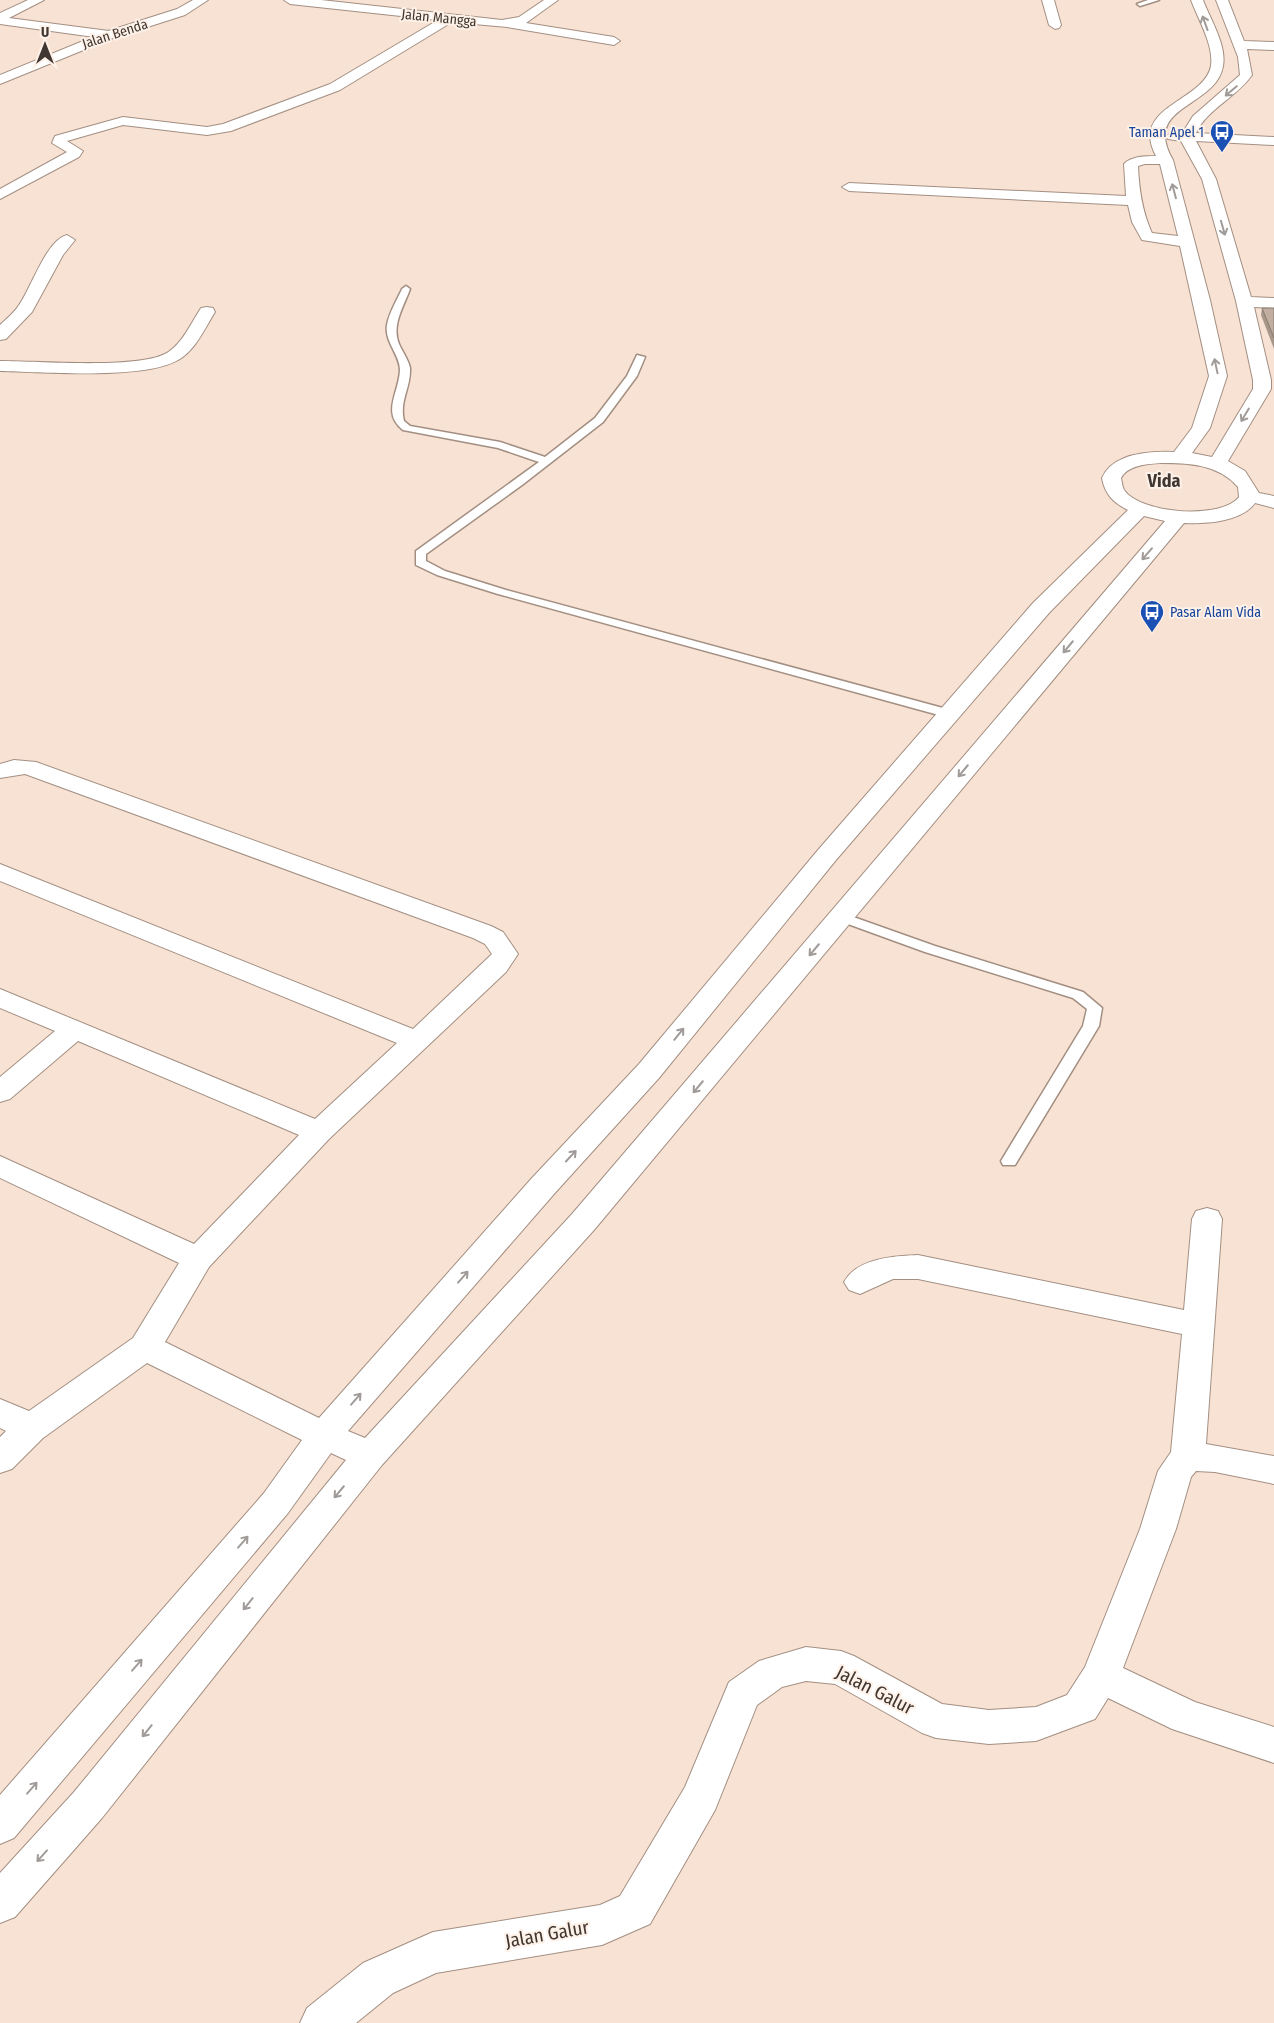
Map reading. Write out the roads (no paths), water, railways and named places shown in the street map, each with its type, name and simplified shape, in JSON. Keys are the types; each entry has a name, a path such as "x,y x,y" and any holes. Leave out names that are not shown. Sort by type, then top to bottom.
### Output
{"street":[{"path":"0,19 38,0"},
{"name":"Jalan Benda","path":"0,80 109,35 181,12 202,0"},
{"name":"Jalan Mangga","path":"290,0 447,20 510,24 523,20 552,0"},
{"path":"1048,0 1055,25"},
{"path":"1197,0 1214,47 1217,66 1213,78 1172,110 1157,134 1158,143 1166,160 1218,376 1247,390"},
{"path":"1180,457 1201,428 1262,380 1244,301 1209,179 1187,138 1191,127 1204,111 1241,82 1246,74 1240,44 1222,0"},
{"path":"0,19 109,35"},
{"path":"0,195 74,154 76,151 59,143 60,139 123,121 207,131 226,128 335,87 447,20"},
{"path":"510,24 614,41"},
{"path":"1240,44 1274,46"},
{"path":"1157,134 1187,138 1274,141"},
{"path":"1166,160 1144,160 1131,164 1131,181 1143,233 1147,237 1187,242"},
{"path":"849,187 1135,201"},
{"path":"0,335 26,308 56,253 67,240"},
{"path":"1244,301 1274,303"},
{"path":"0,366 125,366 158,362 170,358 179,352 207,312"},
{"path":"1216,464 1247,390"},
{"path":"1180,457 1216,464 1243,479 1249,488 1249,496 1243,505 1225,513 1199,518 1179,517 1141,508 1116,493 1112,484 1112,476 1118,469 1144,459 1180,457"},
{"path":"1249,496 1274,502"},
{"path":"0,1825 276,1503 324,1436 542,1186 649,1071 827,855 1041,608 1141,508"},
{"path":"0,1903 88,1805 370,1455 583,1222 1179,517"},
{"path":"0,771 14,767 28,767 494,938 505,954 497,966 319,1132 198,1259 145,1347 31,1428 0,1459"},
{"path":"0,872 418,1041"},
{"path":"0,998 319,1132"},
{"path":"0,1092 74,1030"},
{"path":"0,1166 198,1259"},
{"path":"1206,1219 1188,1457 1215,1458 1274,1470"},
{"path":"860,1282 889,1268 918,1267 1198,1325"},
{"path":"145,1347 324,1436 370,1455"},
{"path":"0,1412 31,1428"},
{"name":"Jalan Galur","path":"322,2023 378,1978 433,1953 602,1925 634,1910 701,1797 742,1694 772,1673 806,1664 841,1668 936,1721 989,1727 1036,1724 1081,1707 1101,1676 1158,1529 1174,1471 1188,1457"},
{"path":"1101,1676 1186,1717 1274,1745"}],"lane":[{"path":"1140,4 1156,0"},
{"path":"406,289 390,326 393,340 405,367 402,390 396,407 399,422 407,428 500,445 546,461"},
{"path":"640,356 632,376 599,420 420,553 420,562 441,573 502,592 950,714"},
{"path":"842,917 939,952 1078,995 1095,1008 1090,1026 1009,1161"}],"place":[{"name":"Taman Apel 1","path":"1222,153"},
{"name":"Pasar Alam Vida","path":"1152,633"}],"district":[{"name":"Vida","path":"1164,481"}]}
